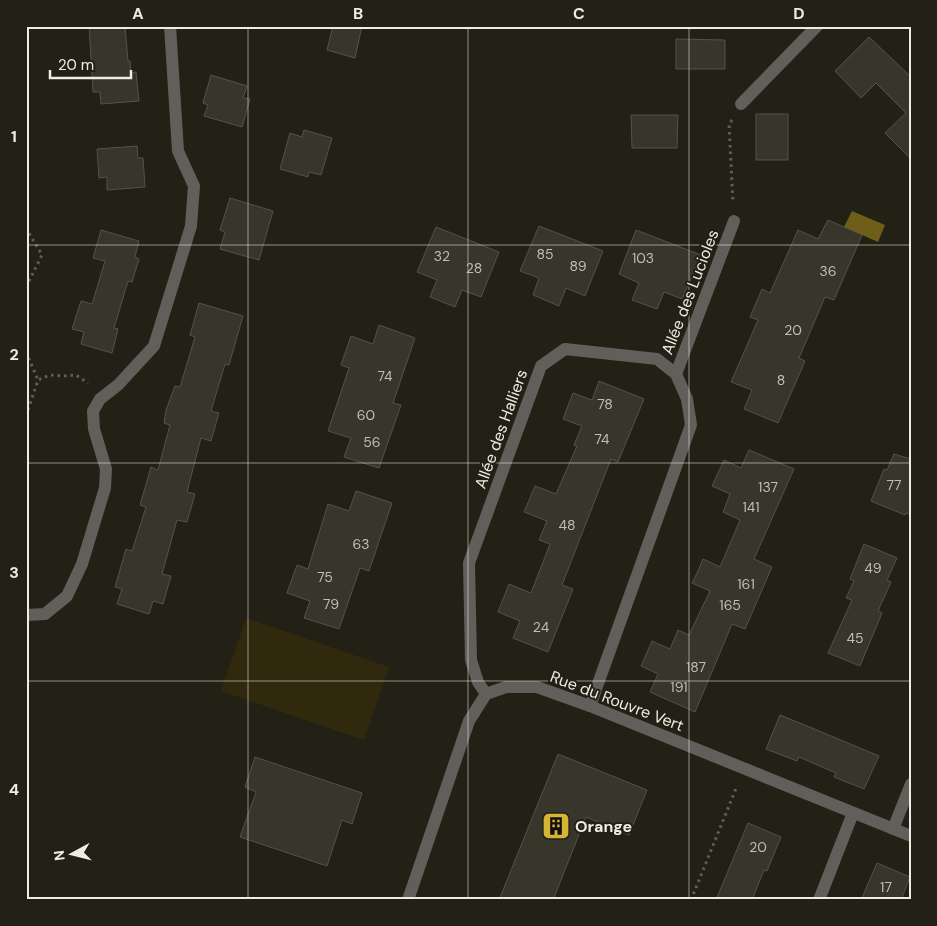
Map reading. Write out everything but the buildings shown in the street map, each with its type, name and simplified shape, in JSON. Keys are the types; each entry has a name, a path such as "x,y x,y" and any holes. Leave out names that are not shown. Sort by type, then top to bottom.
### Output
{"street":[{"path":"26,615 45,614 67,596 82,564 105,488 106,468 94,429 93,411 100,399 118,385 154,346 192,226 194,186 178,151 170,26"},
{"path":"741,104 817,26"},
{"name":"Allée des Lucioles","path":"676,374 734,221"},
{"name":"Allée des Halliers","path":"486,694 478,682 471,660 469,563 541,366 565,350 657,359 676,374 687,399 691,425 590,706"},
{"name":"Rue du Rouvre Vert","path":"486,694 506,686 537,687 590,706 911,836"},
{"path":"408,900 469,721 486,694"},
{"path":"893,829 911,784"},
{"path":"819,900 853,813"}],"path":[{"path":"734,221 729,124 741,104"},
{"path":"26,228 42,254 26,287"},
{"path":"26,352 38,380 26,416"},
{"path":"38,380 50,375 76,376 104,395"},
{"path":"691,900 744,769"}],"shaded area":[{"path":"852,211 885,225 878,242 844,227"},
{"path":"246,618 389,667 364,740 221,691"}],"place":[{"name":"Orange","path":"556,826"}]}
